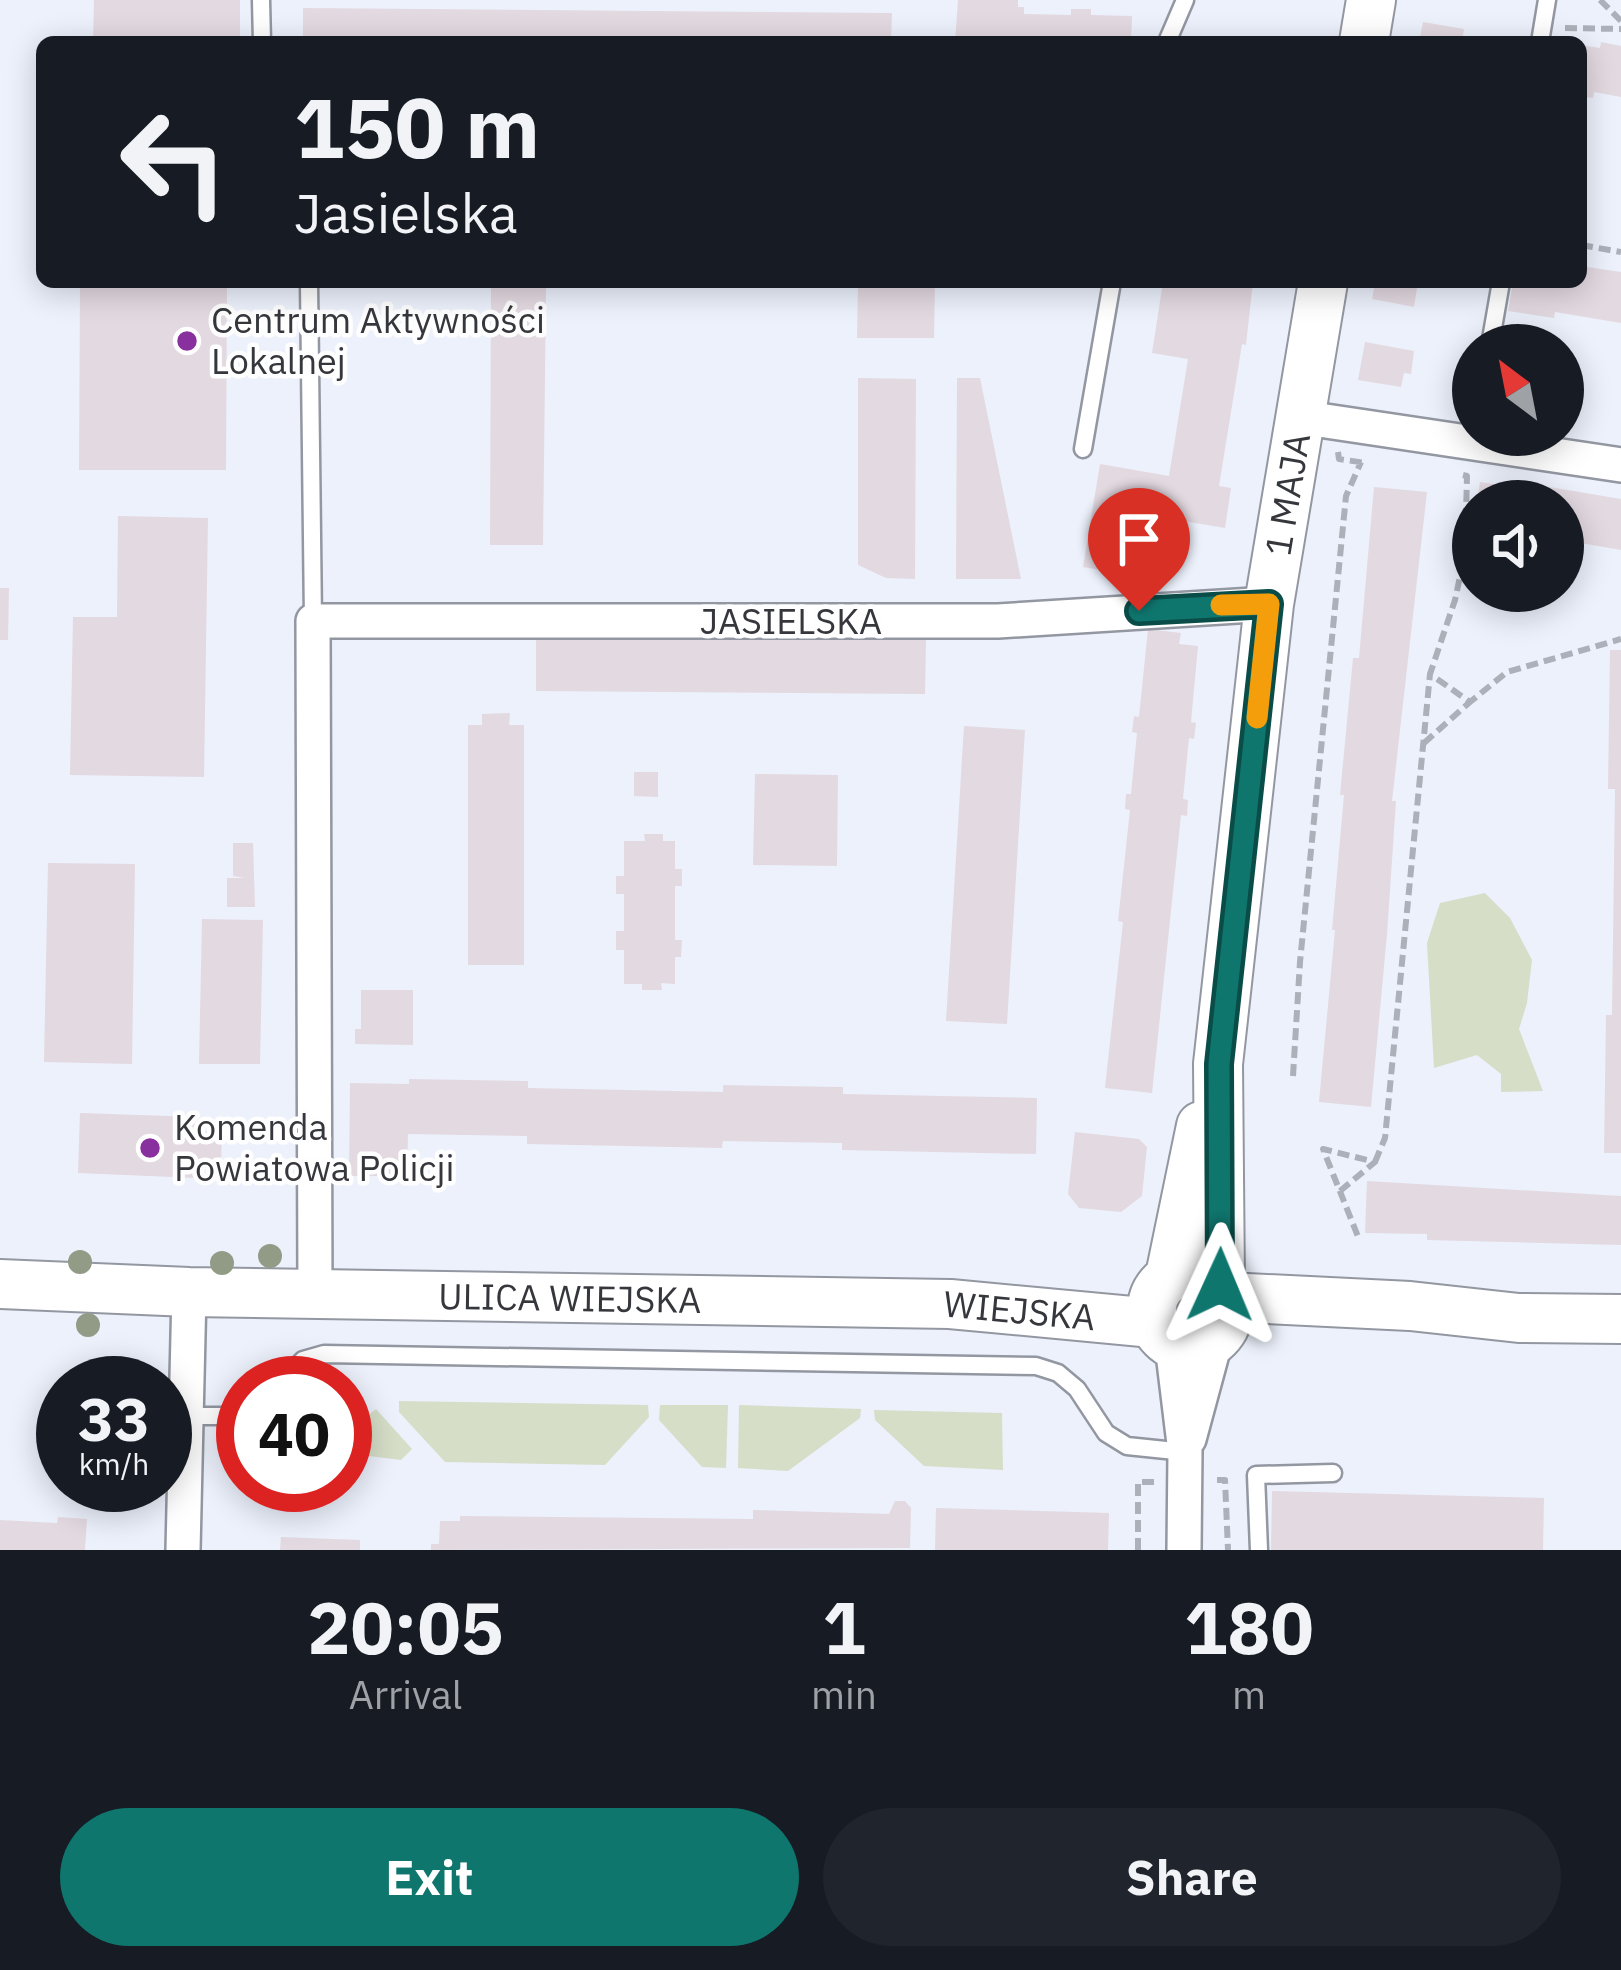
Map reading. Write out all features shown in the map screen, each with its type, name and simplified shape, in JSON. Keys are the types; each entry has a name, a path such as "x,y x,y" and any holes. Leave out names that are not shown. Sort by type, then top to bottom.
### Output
{"street":[{"path":"1365,36 1371,0"},
{"name":"1 MAJA","path":"1184,1550 1194,1149 1219,1064 1269,604 1322,288"},
{"path":"1299,417 1452,435"},
{"path":"1572,456 1621,465"},
{"name":"JASIELSKA","path":"313,622 998,621 1269,604"},
{"path":"313,622 315,1294"},
{"path":"0,1284 189,1292 188,1356"},
{"name":"ULICA WIEJSKA","path":"189,1292 950,1304"},
{"name":"WIEJSKA","path":"950,1304 1193,1309 1409,1334 1519,1318 1621,1319"},
{"path":"183,1550 184,1512"}],"lane":[{"path":"261,0 262,36"},
{"path":"1170,36 1185,0"},
{"path":"1541,36 1547,0"},
{"path":"309,288 313,622"},
{"path":"1083,449 1111,288"},
{"path":"1494,324 1500,288"},
{"path":"317,1356 1036,1366 1058,1373 1077,1389 1106,1433 1127,1446 1184,1452"},
{"path":"1259,1550 1256,1475 1333,1473"}],"path":[{"path":"1600,0 1621,25"},
{"path":"1555,28 1621,25"},
{"path":"1587,246 1621,252"},
{"path":"1293,1076 1346,496 1361,462"},
{"path":"1340,1191 1376,1162 1385,1138 1430,674 1465,553 1467,476"},
{"path":"1423,744 1507,671 1621,639"},
{"path":"1430,674 1470,702"},
{"path":"1359,1239 1323,1149 1376,1162"}],"green space":[{"path":"1485,893 1510,918 1532,960 1519,1029 1543,1091 1501,1092 1501,1074 1477,1055 1434,1068 1427,943 1440,903"},
{"path":"399,1401 648,1405 649,1417 605,1465 445,1462 399,1412"},
{"path":"660,1405 728,1405 726,1468 702,1467 659,1420"},
{"path":"739,1405 861,1409 860,1418 788,1471 738,1468"},
{"path":"376,1409 412,1449 401,1460 372,1456 372,1412"},
{"path":"874,1410 1002,1413 1003,1470 924,1466 875,1420"}],"building":[{"path":"94,0 240,0 240,36 93,36"},
{"path":"958,0 1018,0 1024,14 1071,15 1071,9 1091,9 1091,15 1132,16 1131,36 955,36"},
{"path":"303,8 892,13 891,36 303,36"},
{"path":"1423,22 1464,29 1463,36 1420,36"},
{"path":"1601,42 1621,46 1621,97 1594,92 1593,98 1587,97 1587,46 1600,48"},
{"path":"1587,267 1621,272 1621,323 1555,312 1554,318 1508,311 1512,288 1587,288"},
{"path":"80,288 227,288 226,470 79,470"},
{"path":"491,288 546,288 543,545 490,545"},
{"path":"858,288 935,288 934,338 857,338"},
{"path":"1162,288 1252,288 1219,486 1231,488 1225,528 1142,514 1132,575 1083,567 1100,464 1169,476 1188,359 1152,353"},
{"path":"1374,288 1417,288 1414,307 1372,299"},
{"path":"1365,342 1414,351 1411,374 1404,373 1401,387 1358,380"},
{"path":"858,378 916,379 915,579 886,578 858,565"},
{"path":"957,378 980,378 1021,579 956,579"},
{"path":"1374,487 1427,492 1392,801 1396,801 1387,934 1371,1107 1319,1102 1335,930 1344,795 1340,795 1353,658 1359,658"},
{"path":"1584,493 1621,499 1621,550 1584,544"},
{"path":"118,516 208,518 204,777 70,775 73,617 117,617"},
{"path":"0,588 9,588 8,640 0,640"},
{"path":"1148,629 1181,633 1179,644 1198,646 1191,722 1196,723 1194,739 1189,738 1183,799 1188,800 1187,816 1181,815 1152,1093 1105,1088 1123,922 1118,921 1130,810 1125,809 1126,794 1131,794 1137,733 1132,732 1134,716 1139,717"},
{"path":"536,636 926,639 925,694 536,691"},
{"path":"1610,650 1621,650 1621,1153 1604,1153 1606,1015 1612,1015 1615,789 1608,789"},
{"path":"510,713 509,725 524,725 524,965 468,965 468,725 482,725 482,714"},
{"path":"964,726 1025,730 1007,1024 946,1021"},
{"path":"634,772 658,772 658,797 634,796"},
{"path":"755,774 838,775 837,866 753,865"},
{"path":"644,834 663,834 663,841 675,841 675,869 682,869 682,886 675,886 675,940 682,940 681,957 675,957 675,984 661,983 662,990 624,984 624,950 616,950 616,931 624,931 624,894 616,894 616,876 624,876 624,841 645,841"},
{"path":"233,843 253,843 255,907 227,907 227,878 245,878 233,876"},
{"path":"48,863 135,864 132,1064 44,1062"},
{"path":"202,919 263,920 260,1064 199,1064"},
{"path":"361,990 413,990 413,1045 355,1044 355,1029 361,1029"},
{"path":"409,1079 528,1081 528,1088 723,1092 723,1085 843,1087 843,1094 1037,1098 1036,1154 842,1150 842,1143 723,1141 722,1148 527,1144 527,1136 408,1134 407,1176 349,1176 350,1083 409,1084"},
{"name":"Komenda Powiatowa Policji","path":"80,1113 198,1117 198,1131 222,1132 221,1164 196,1163 196,1178 78,1173"},
{"path":"1075,1132 1139,1139 1147,1147 1142,1196 1121,1212 1079,1208 1068,1194"},
{"path":"1367,1181 1621,1196 1621,1245 1427,1240 1427,1234 1365,1233"},
{"path":"1272,1491 1544,1498 1543,1550 1271,1550"},
{"path":"895,1501 905,1501 911,1508 910,1548 431,1550 431,1544 439,1544 440,1521 460,1521 460,1516 753,1519 753,1510 889,1514"},
{"path":"936,1508 1109,1513 1108,1550 935,1550"},
{"path":"58,1517 87,1519 85,1550 0,1550 0,1520 57,1523"},
{"path":"281,1537 360,1540 360,1550 280,1550"}],"slow traffic":[{"path":"1221,605 1269,604 1257,718"}],"place":[{"name":"Centrum Aktywności Lokalnej","path":"187,341"},
{"name":"Komenda Powiatowa Policji","path":"150,1148"}],"route":[{"path":"1139,611 1269,604 1219,1064 1220,1285"}]}
